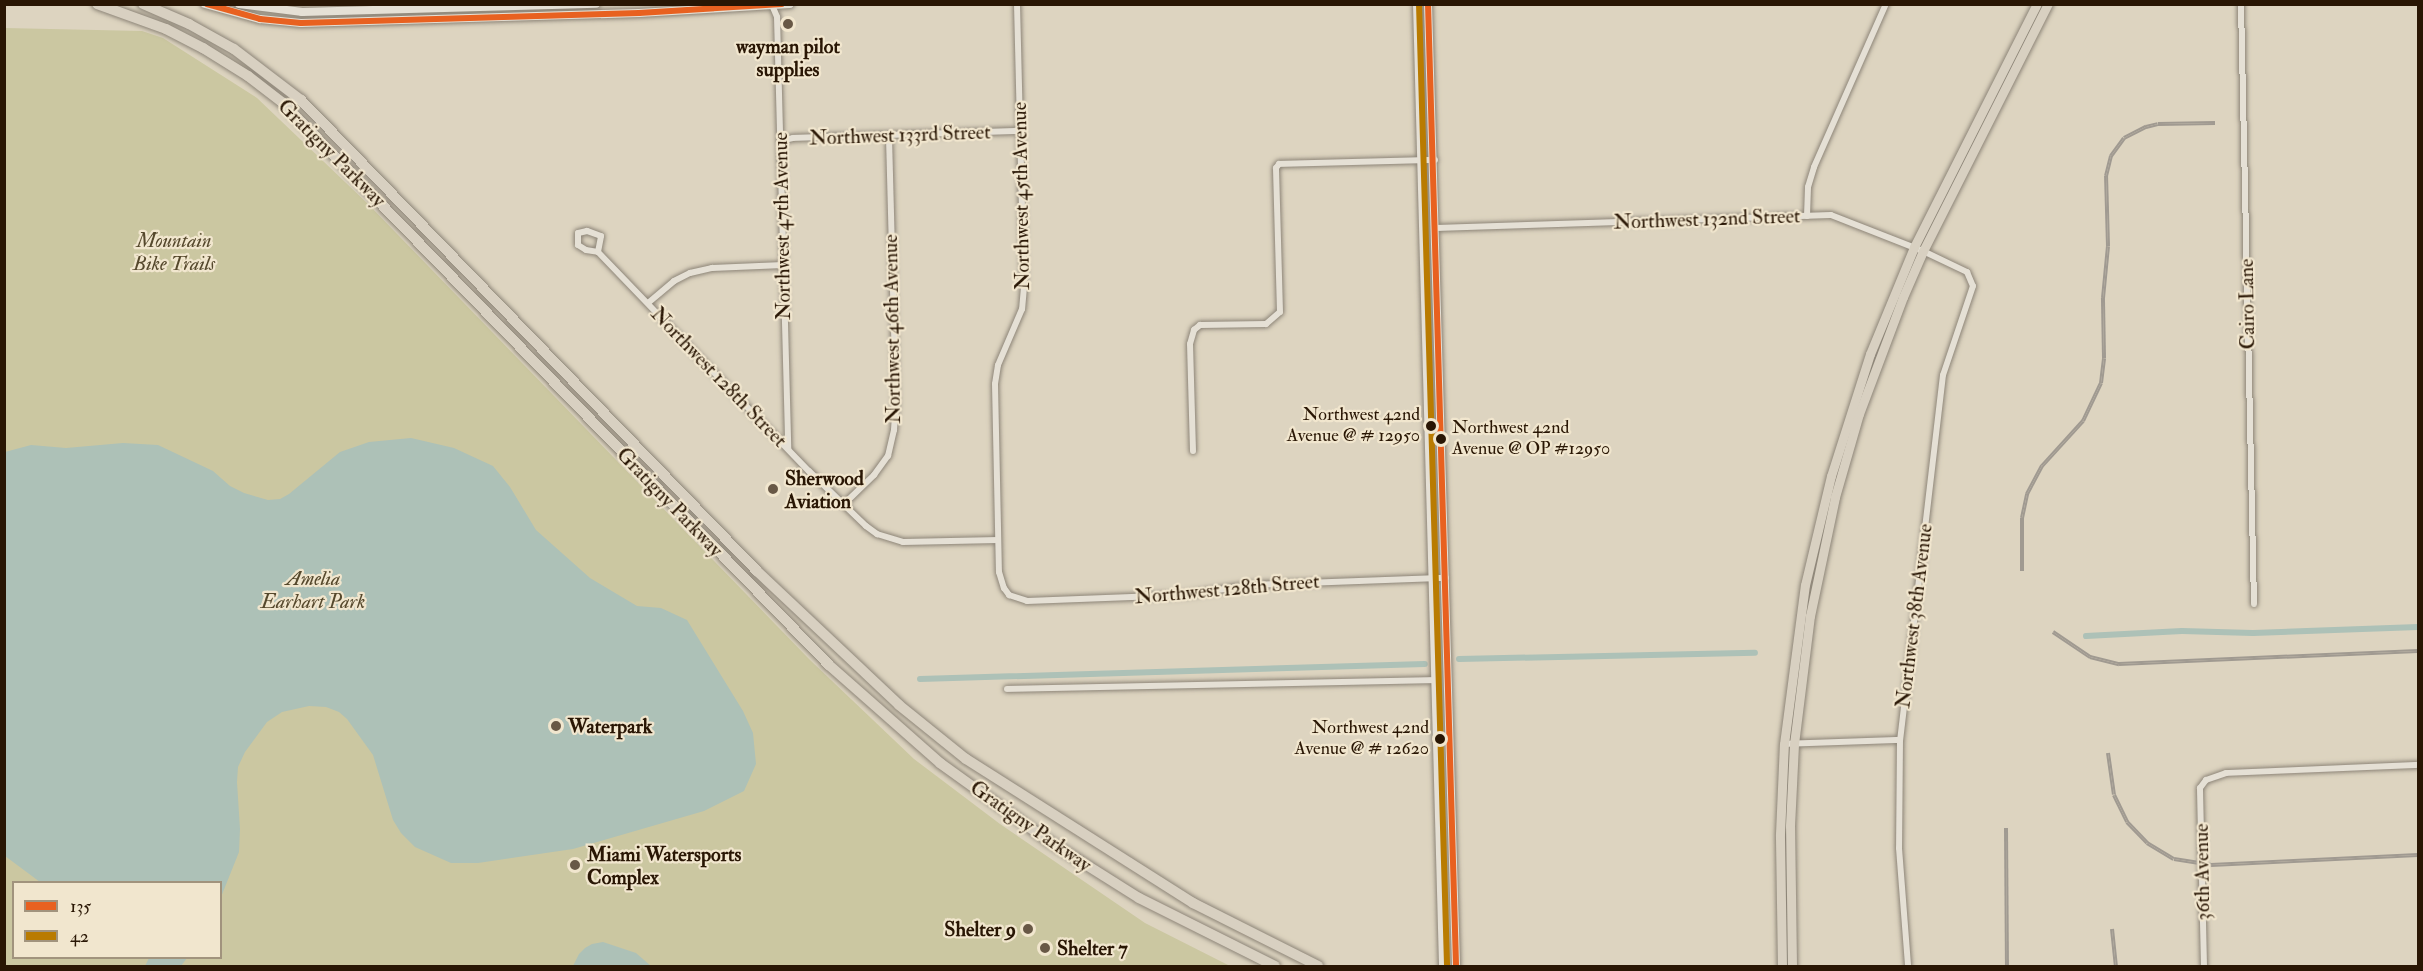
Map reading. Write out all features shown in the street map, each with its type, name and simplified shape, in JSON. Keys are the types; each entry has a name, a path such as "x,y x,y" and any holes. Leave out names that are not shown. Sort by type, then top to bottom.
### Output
{"highway":[{"name":"Gratigny Parkway","path":"97,4 166,29 203,48 248,76 283,103 821,657 872,706 940,763 1050,842 1139,898 1275,966"},
{"name":"Gratigny Parkway","path":"143,4 189,24 234,49 301,100 757,571 899,705 966,759 1183,896 1318,966"}],"main road":[{"path":"205,4 236,15 274,21 435,20 683,12 790,4"},
{"path":"239,4 302,12 596,4"},
{"path":"1417,4 1443,966"},
{"path":"1428,4 1443,453 1456,966"},
{"path":"1782,966 1780,834 1789,744 1810,616 1836,497 1874,371 1919,249 2037,4"},
{"path":"1919,249 2048,4"},
{"path":"435,9 435,20"},
{"path":"1423,228 1436,228"},
{"path":"1429,454 1443,453"},
{"path":"1431,515 1444,515"},
{"path":"1789,744 1792,966"},
{"path":"1438,793 1452,793"},
{"path":"1442,925 1455,924"}],"street":[{"name":"Northwest 45th Avenue","path":"1010,595 1000,578 995,384 998,365 1023,309 1017,4"},
{"path":"1807,216 1808,187 1814,167 1886,4"},
{"name":"Cairo Lane","path":"2241,4 2254,604"},
{"name":"Northwest 47th Avenue","path":"770,5 777,17 788,449"},
{"name":"Northwest 133rd Street","path":"780,141 793,138 1020,131"},
{"name":"Northwest 46th Avenue","path":"844,504 874,475 888,456 893,436 896,404 889,135"},
{"path":"1193,451 1190,344 1194,330 1200,326 1266,324 1280,312 1275,173 1279,164 1434,160"},
{"name":"Northwest 132nd Street","path":"1436,228 1831,215 1919,249 1967,272"},
{"name":"Northwest 128th Street","path":"598,252 788,449 877,534 903,542 998,540"},
{"path":"648,303 674,281 690,273 712,268 783,265"},
{"name":"Northwest 38th Avenue","path":"1908,966 1899,848 1900,740 1912,620 1943,375 1973,286 1967,272"},
{"name":"Northwest 128th Street","path":"1010,595 1027,601 1184,596 1251,585 1446,578"},
{"path":"1007,689 1435,680"},
{"path":"1789,744 1900,740"},
{"name":"36th Avenue","path":"2204,966 2200,788 2206,780 2226,773 2418,765"}],"green space":[{"name":"Amelia Earhart Park","path":"5,28 142,31 163,38 257,98 367,203 810,660 914,759 1000,824 1145,923 1230,966 5,966"}],"shaded area":[{"path":"411,438 454,448 493,466 510,487 536,530 590,578 637,606 661,608 687,620 743,711 753,733 756,764 744,791 704,811 573,849 478,863 451,863 415,847 401,833 393,820 373,755 347,719 339,712 326,707 309,706 282,712 267,722 245,752 238,767 239,852 222,894 222,881 39,881 5,856 5,452 31,445 66,448 123,443 158,445 213,471 230,486 244,493 268,500 280,499 289,494 340,452 369,442"},
{"path":"603,942 636,953 651,966 573,966 585,948"},
{"path":"148,959 186,959 181,966 145,966"}],"waterway":[{"path":"2086,636 2182,631 2253,633 2418,627"},
{"path":"1459,659 1755,653"},
{"path":"920,679 1425,664"}],"railway":[{"path":"2022,571 2022,518 2027,494 2042,466 2083,421 2101,383 2104,358 2103,298 2108,246 2106,176 2111,156 2124,138 2146,127 2158,124 2215,123"},
{"path":"2053,632 2090,657 2119,664 2418,651"},
{"path":"2108,753 2114,795 2127,822 2147,843 2174,859 2211,865 2418,855"},
{"path":"2006,828 2007,966"},
{"path":"2112,929 2116,966"}],"transit line":[{"name":"135","path":"207,4 260,19 301,23 639,13 782,4"},
{"name":"42","path":"1419,4 1447,966"},
{"name":"135","path":"1428,4 1456,966"}],"place":[{"name":"wayman pilot supplies","path":"788,24"},
{"name":"Northwest 42nd Avenue @ # 12950","path":"1431,426"},
{"name":"Northwest 42nd Avenue @ OP #12950","path":"1441,439"},
{"name":"Sherwood Aviation","path":"773,489"},
{"name":"Waterpark","path":"556,726"},
{"name":"Northwest 42nd Avenue @ # 12620","path":"1440,739"},
{"name":"Miami Watersports Complex","path":"575,865"},
{"name":"Shelter 9","path":"1028,929"},
{"name":"Shelter 7","path":"1045,948"}],"park label":[{"name":"Mountain Bike Trails","path":"174,252"}]}
